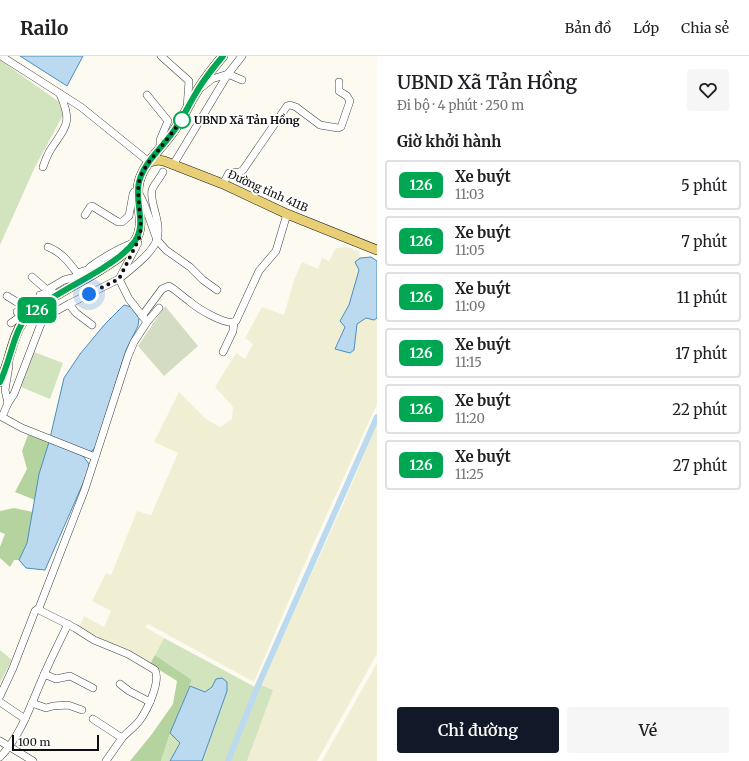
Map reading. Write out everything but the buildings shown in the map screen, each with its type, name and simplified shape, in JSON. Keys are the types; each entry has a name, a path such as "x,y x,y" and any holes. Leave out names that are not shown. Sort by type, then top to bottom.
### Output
{"main road":[{"path":"0,382 22,323 52,298 63,292 90,272 109,264 128,250 133,243 141,228 138,191 139,182 149,162 172,133 187,110 196,92 221,58"},
{"name":"Đường tỉnh 411B","path":"149,162 158,160 223,184 287,214 377,250"}],"street":[{"path":"1,56 81,107 149,162"},
{"path":"161,56 189,81 187,110"},
{"path":"173,165 228,74 242,56"},
{"path":"196,92 212,79 228,74 242,80"},
{"path":"223,184 229,173 240,172 243,170 287,106 290,105 296,107 320,125 340,127 350,102 347,96 338,91 339,82"},
{"path":"43,167 50,151 65,129 67,121 65,107 60,94"},
{"path":"147,95 168,121 160,140 160,149"},
{"path":"95,457 1,418 8,402 14,394 42,321 49,315 69,304 119,279 145,256 157,240 158,220 152,194 154,186 163,172"},
{"path":"85,215 92,206 119,223 123,222 129,216 133,194 134,192 138,191 157,240 166,250 190,267 203,280 217,290"},
{"path":"223,352 233,331 234,322 239,316 259,271 276,252 287,214"},
{"path":"139,233 139,239 119,279 124,291 144,319"},
{"path":"32,277 48,290 64,280 90,272 102,258 133,243"},
{"path":"48,246 56,250 67,260 76,273 90,272"},
{"path":"0,696 13,668 35,611 39,608 80,503 130,352 144,319 162,289 169,286 200,309 227,322 234,322"},
{"path":"40,295 63,292"},
{"path":"6,296 20,304 52,298"},
{"path":"69,304 76,313 92,325"},
{"path":"144,319 159,308"},
{"path":"16,312 38,309"},
{"path":"12,323 25,314 38,309"},
{"path":"8,402 6,390 11,355"},
{"path":"39,608 41,611 68,624 94,640 128,654 154,669 157,674 154,691 150,702 139,722 122,738 106,761"},
{"path":"0,757 10,746 25,719 44,674 68,624"},
{"path":"44,674 56,678 70,676 93,688"},
{"path":"120,684 129,691 150,702"},
{"path":"0,702 25,719"},
{"path":"32,703 46,708 68,705 82,710"},
{"path":"93,719 122,738"},
{"path":"0,741 33,761"}],"shaded area":[{"path":"348,247 359,252 360,258 355,262 359,270 349,305 341,321 345,327 335,349 350,353 354,349 357,324 367,318 374,320 377,318 377,404 308,556 254,682 148,624 145,627 164,638 150,664 79,628 84,616 104,627 111,611 92,601 106,573 111,575 137,511 151,515 178,453 154,442 179,392 206,419 220,427 232,419 233,407 215,387 236,353 245,359 253,344 245,338 262,307 284,315 294,280 302,262 318,269 322,258 329,261 336,248"},
{"path":"377,424 377,654 317,761 247,761 272,690 261,685 344,502"},
{"path":"377,663 377,761 322,761"}],"green space":[{"path":"0,60 59,102 63,115 35,167 0,245"},
{"path":"165,306 198,346 164,376 138,346"},
{"path":"34,352 63,363 50,399 21,387"},
{"path":"28,435 49,442 39,474 35,500 15,492 27,469 22,451"},
{"path":"14,508 33,512 27,543 19,560 14,560 10,567 0,558 0,547 5,534 0,532 0,511"},
{"path":"164,638 259,689 261,685 273,690 247,761 202,761 227,691 227,682 212,687 205,692 190,686 192,680 155,655"},
{"path":"0,650 12,660 0,683"},
{"path":"155,655 192,680 170,733 161,761 130,761 152,734 173,704 177,681 150,664"},
{"path":"170,733 180,743 170,761 161,761"}],"water":[{"path":"20,56 83,56 67,86"},
{"path":"371,257 377,261 377,318 374,320 366,318 357,324 354,350 350,353 335,349 345,327 340,321 349,305 359,270 355,262 360,258"},
{"path":"124,305 131,307 139,318 138,326 126,350 96,446 92,451 87,452 50,438 64,378 80,354 105,324"},
{"path":"49,442 83,456 89,464 88,472 45,570 26,568 19,560 27,543 39,474"},
{"path":"222,678 227,682 227,691 202,761 170,761 180,743 170,733 190,686 205,692 212,687 216,679"}],"waterway":[{"path":"228,761 257,688 377,417"}],"bus line":[{"name":"126","path":"0,382 4,376 22,323 26,318 52,298 112,262 128,250 135,240 141,228 138,191 142,173 183,118 203,81 223,56"}],"place":[{"name":"UBND Xã Tản Hồng","path":"182,120"}],"route":[{"path":"89,294 119,279 139,239 141,228 138,191 142,173 183,118 182,120"}]}
